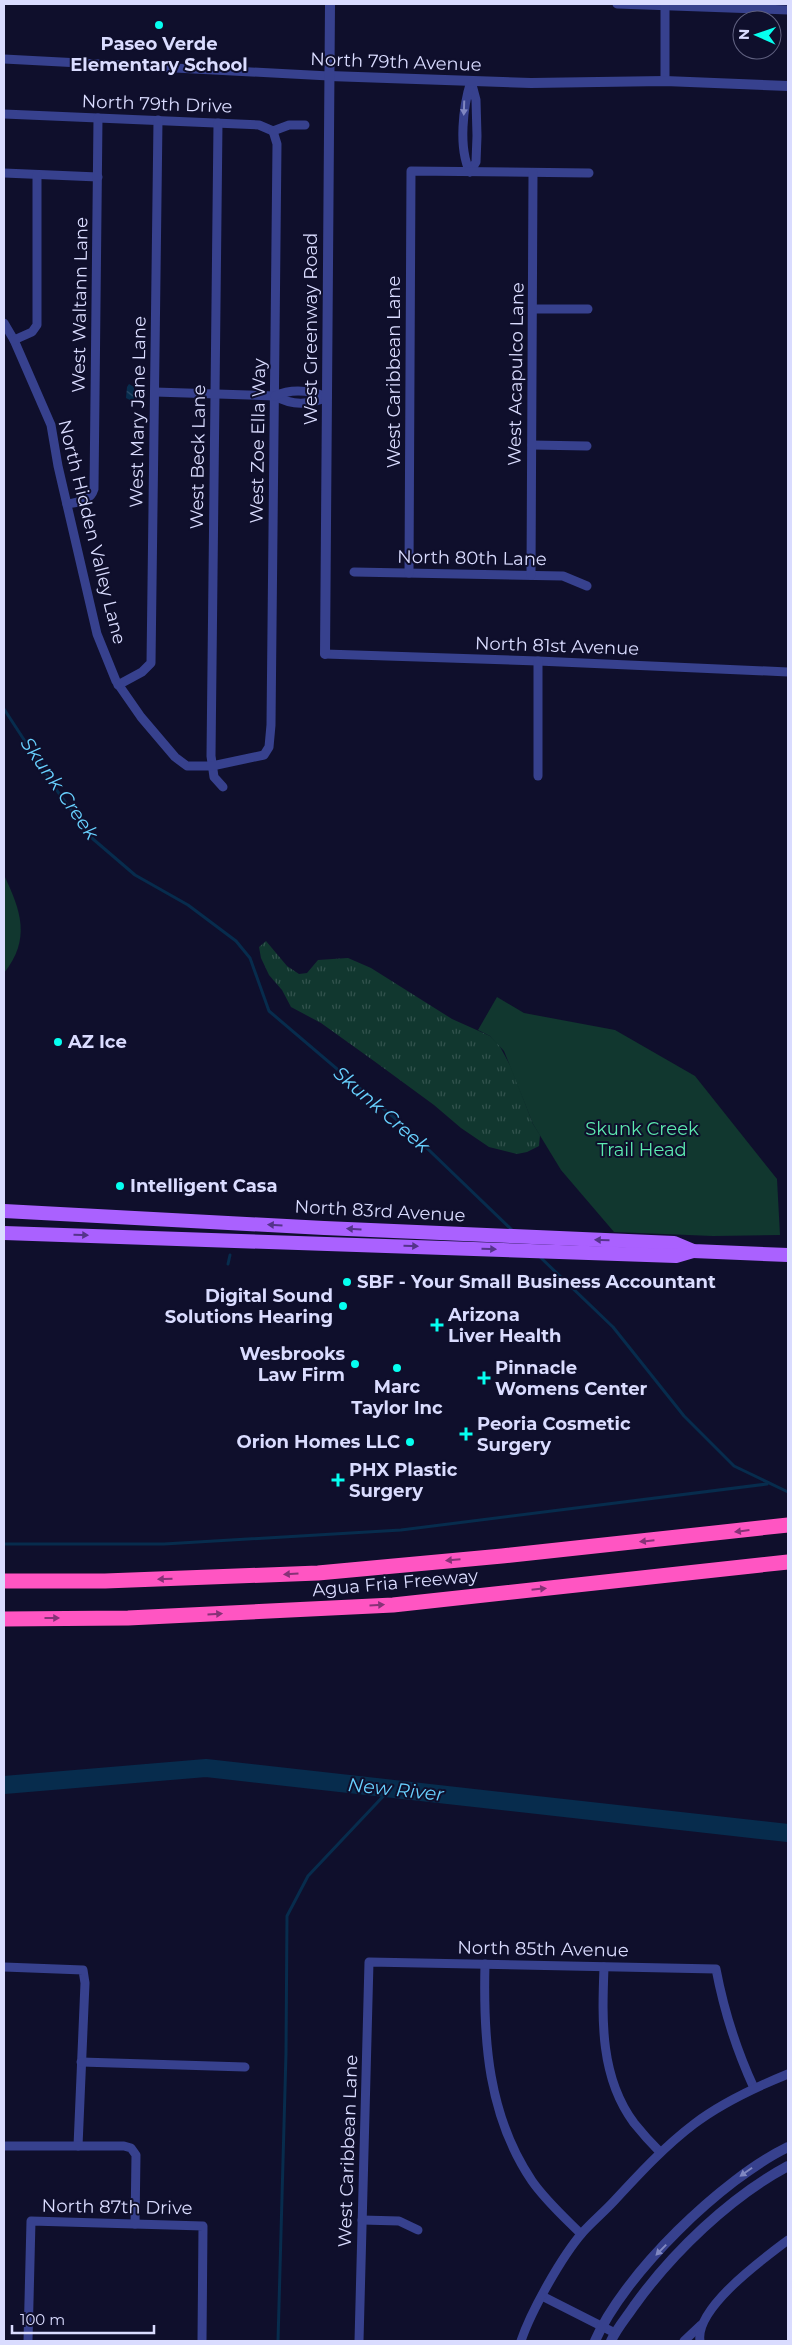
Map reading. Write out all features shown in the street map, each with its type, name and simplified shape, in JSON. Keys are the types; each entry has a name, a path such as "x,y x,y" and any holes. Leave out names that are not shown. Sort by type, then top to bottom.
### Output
{"highway":[{"name":"Agua Fria Freeway","path":"4,1582 105,1582 318,1573 696,1536 788,1525"},
{"name":"Agua Fria Freeway","path":"4,1618 128,1618 393,1604 788,1562"}],"main road":[{"name":"North 83rd Avenue","path":"4,1211 429,1233 674,1243 693,1251"},
{"name":"North 83rd Avenue","path":"4,1233 663,1256 676,1256 693,1251 788,1254"}],"street":[{"name":"West Greenway Road","path":"325,654 330,4"},
{"path":"617,4 788,10"},
{"path":"665,5 665,81"},
{"name":"North 79th Avenue","path":"4,59 329,76 471,81 530,83 665,81 788,86"},
{"path":"471,81 464,101 464,161 470,172 590,174"},
{"name":"North 79th Drive","path":"4,114 259,125 273,131 289,125 305,125"},
{"name":"West Waltann Lane","path":"67,504 86,500 92,496 94,489 98,118"},
{"name":"West Mary Jane Lane","path":"118,685 148,668 151,663 158,120"},
{"name":"West Beck Lane","path":"218,123 212,766 214,777 223,787"},
{"name":"West Zoe Ella Way","path":"268,752 271,725 275,396 276,144 273,131"},
{"name":"West Caribbean Lane","path":"409,573 412,171 470,172"},
{"path":"4,173 98,177"},
{"name":"West Acapulco Lane","path":"531,574 534,309 533,174"},
{"path":"14,340 32,332 36,325 37,175"},
{"path":"534,309 588,309"},
{"name":"North Hidden Valley Lane","path":"4,323 14,340 51,425 96,634 118,685 181,763 194,767 212,766 259,757 268,752"},
{"path":"155,392 275,396 289,391 312,391 327,397"},
{"path":"532,445 587,446"},
{"name":"North 80th Lane","path":"354,572 531,574 563,576 587,586"},
{"name":"North 81st Avenue","path":"325,654 788,672"},
{"path":"538,661 538,776"},
{"name":"West Caribbean Lane","path":"359,2341 369,1962"},
{"name":"North 85th Avenue","path":"369,1962 716,1969 723,2004 737,2052 754,2088"},
{"path":"484,1964 484,2021 493,2088 501,2117 514,2150 532,2181 556,2211 582,2234"},
{"path":"4,1967 83,1970 78,2146"},
{"path":"604,1967 602,2024 609,2072 633,2122 660,2152"},
{"path":"81,2062 245,2066"},
{"path":"521,2341 526,2325 542,2296 582,2234 660,2152 695,2123 754,2088 788,2074"},
{"path":"4,2146 124,2146 131,2148 136,2155 135,2224"},
{"path":"595,2341 602,2326 639,2274 695,2215 742,2175 788,2147"},
{"path":"542,2296 602,2326 613,2337 646,2288 707,2226 750,2190 788,2166"},
{"path":"362,2220 399,2221 418,2230"},
{"name":"North 87th Drive","path":"28,2341 31,2221 203,2226 202,2341"},
{"path":"684,2341 701,2324 705,2316 724,2295 788,2240"},
{"path":"777,2248 788,2252"},
{"path":"700,2341 701,2324"}],"green space":[{"path":"4,875 19,913 20,937 18,948 4,973"},
{"path":"266,941 287,966 299,974 307,973 318,960 348,958 371,968 452,1019 490,1036 498,1043 512,1069 533,1124 540,1135 539,1146 527,1152 517,1154 489,1147 321,1023 291,1007 282,990 269,975 261,958 259,947"},
{"name":"Skunk Creek Trail Head","path":"497,997 524,1013 615,1030 695,1076 777,1179 780,1235 713,1236 614,1232 561,1170 533,1124 504,1051 490,1036 478,1030"}],"water":[{"path":"129,384 134,387 134,399 132,401 126,398"}],"waterway":[{"name":"Skunk Creek","path":"4,709 60,795 93,839 135,875 188,905 236,941 250,958 269,1011 404,1126 513,1231"},
{"path":"228,1264 230,1255"},
{"name":"Skunk Creek","path":"539,1256 613,1327 684,1416 734,1466 788,1492"},
{"path":"4,1544 164,1544 401,1530 767,1484"},
{"name":"New River","path":"4,1785 206,1768 788,1833"},
{"path":"278,2341 286,2053 287,1916 308,1876 391,1788"}],"place":[{"name":"Paseo Verde Elementary School","path":"159,25"},
{"name":"AZ Ice","path":"58,1042"},
{"name":"Intelligent Casa","path":"120,1186"},
{"name":"SBF - Your Small Business Accountant","path":"347,1282"},
{"name":"Digital Sound Solutions Hearing","path":"343,1306"},
{"name":"Arizona Liver Health","path":"437,1325"},
{"name":"Wesbrooks Law Firm","path":"355,1364"},
{"name":"Marc Taylor Inc","path":"397,1368"},
{"name":"Pinnacle Womens Center","path":"484,1378"},
{"name":"Peoria Cosmetic Surgery","path":"466,1434"},
{"name":"Orion Homes LLC","path":"410,1442"},
{"name":"PHX Plastic Surgery","path":"338,1480"}]}
